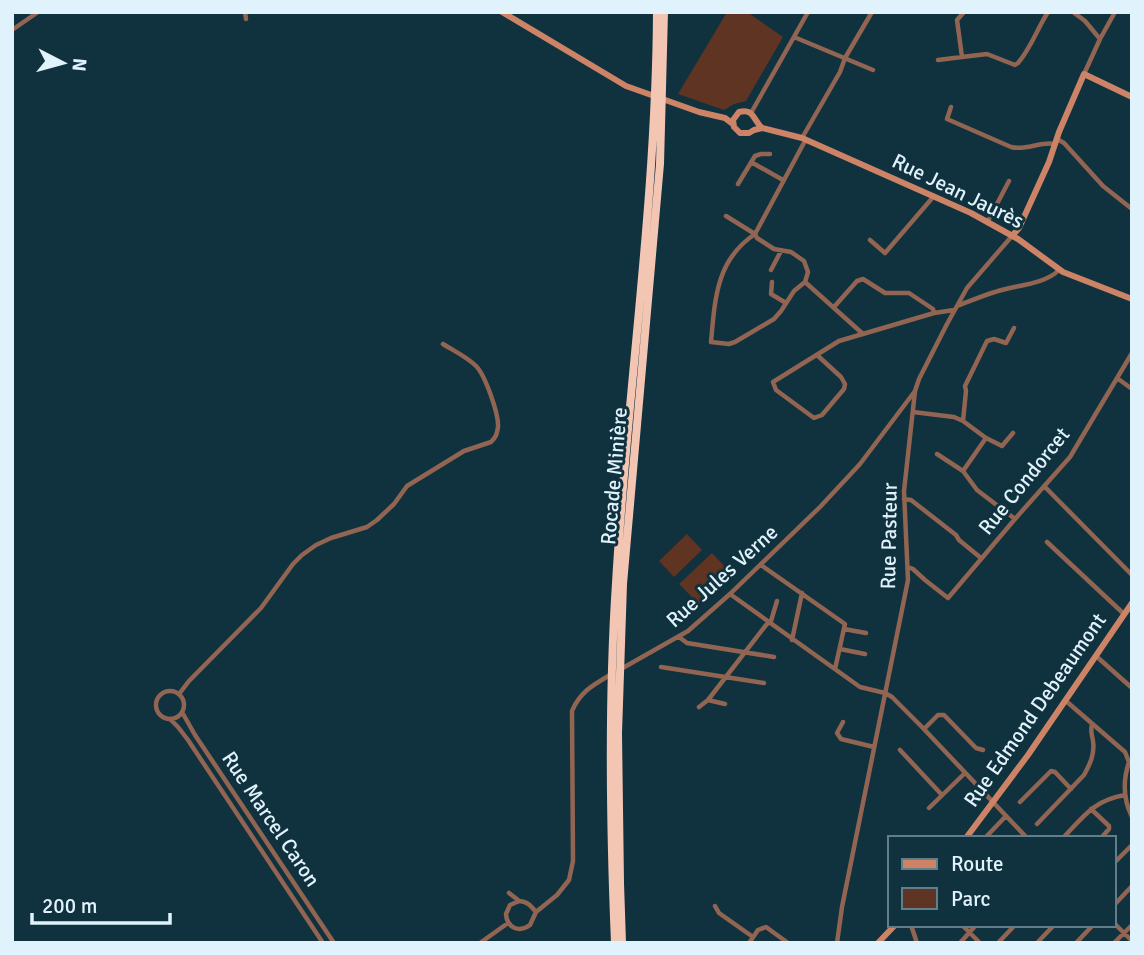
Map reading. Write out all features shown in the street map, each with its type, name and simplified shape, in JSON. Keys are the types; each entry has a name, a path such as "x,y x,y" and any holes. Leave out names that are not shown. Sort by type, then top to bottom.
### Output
{"highway":[{"name":"Rocade Minière","path":"615,943 610,810 616,583 652,166 657,12"},
{"name":"Rocade Minière","path":"622,943 618,733 623,584 660,164 664,12"}],"street":[{"path":"12,30 38,12"},
{"path":"245,12 246,19"},
{"path":"502,12 626,86 699,112 734,120"},
{"path":"751,113 808,12"},
{"path":"726,216 755,234 765,244 791,252 804,261 808,268 805,282 794,290 781,312 729,344 711,342 720,278 737,248 755,234 845,58 872,12"},
{"path":"962,57 957,20 964,12"},
{"path":"938,60 987,54 1015,65 1021,60 1048,12"},
{"path":"1073,12 1100,38"},
{"path":"1012,236 1032,200 1084,74 1115,12"},
{"path":"794,37 873,70"},
{"path":"1084,74 1132,97"},
{"path":"951,107 947,119 1011,147 1021,149 1047,142 1064,144 1102,186 1132,209"},
{"path":"742,111 751,113 758,126 749,133 740,134 735,130 734,120 742,111"},
{"name":"Rue Jean Jaurès","path":"758,126 804,139 934,196 1012,236 1059,270 1132,299"},
{"path":"738,184 758,154 770,154"},
{"path":"751,162 783,180"},
{"path":"988,222 1009,181"},
{"path":"870,240 885,253 934,196"},
{"name":"Rue Pasteur","path":"836,943 908,580 904,499 915,391 956,308 979,273 1012,236"},
{"path":"771,270 781,251"},
{"path":"817,355 845,384 844,389 819,418 811,417 793,404 776,390 773,382 839,341 956,308 997,291 1038,281 1059,270"},
{"path":"834,307 857,281 863,279 884,293 909,293 933,309 934,313"},
{"path":"772,282 771,294 786,303"},
{"path":"805,282 863,334"},
{"path":"963,421 965,386 987,341 994,339 1006,343 1014,328"},
{"path":"179,694 261,608 302,555 331,538 367,527 394,504 407,486 464,451 494,439 497,417 482,375 471,362 443,344"},
{"name":"Rue Condorcet","path":"908,567 948,598 1070,457 1132,353"},
{"path":"1117,378 1132,389"},
{"name":"Rue Jules Verne","path":"536,912 557,895 569,880 573,861 572,711 581,695 593,685 679,637 730,594 849,476 915,391"},
{"path":"902,409 905,407 913,412"},
{"path":"897,416 913,412 954,417 1002,446 1013,433"},
{"path":"964,471 986,438"},
{"path":"937,454 964,471 977,490 1015,519"},
{"path":"1044,486 1132,575"},
{"path":"904,499 911,500 957,535 959,540 981,558"},
{"path":"1047,542 1124,614"},
{"path":"761,565 845,624 835,670"},
{"name":"Rue Condorcet","path":"908,580 925,580"},
{"path":"792,640 802,593"},
{"path":"730,594 863,689 892,697 1024,836"},
{"path":"699,706 708,699 771,621 777,601"},
{"name":"Rue Edmond Debeaumont","path":"968,836 1066,701 1132,603"},
{"path":"844,629 866,633"},
{"path":"679,637 687,643 774,657"},
{"path":"840,649 864,654"},
{"path":"1096,656 1132,688"},
{"path":"661,667 764,682"},
{"path":"163,692 179,694 184,703 182,712 178,717 170,719 162,717 158,713 156,702 163,692"},
{"path":"708,699 725,704"},
{"path":"1066,701 1125,752 1130,762 1125,779 1125,795 1132,817"},
{"name":"Rue Marcel Caron","path":"182,712 334,943"},
{"path":"924,729 938,715 944,715 976,748 983,750"},
{"name":"Rue Marcel Caron","path":"170,719 195,751 323,943"},
{"path":"843,722 837,733 841,739 874,747"},
{"path":"1037,824 1084,775 1092,760 1092,724"},
{"path":"900,750 942,795"},
{"path":"1020,802 1051,771 1072,789"},
{"path":"929,808 965,773"},
{"path":"1065,836 1091,809 1114,797 1125,795"},
{"path":"1091,809 1109,826 1103,836"},
{"path":"987,836 1006,816"},
{"path":"1116,861 1132,845"},
{"path":"1116,903 1132,887"},
{"path":"510,905 524,901 536,912 533,921 526,928 516,929 508,923 506,914 510,905 509,893 519,901"},
{"path":"531,905 546,903"},
{"path":"715,906 719,913 753,937"},
{"path":"480,943 508,923"},
{"path":"1116,925 1132,941"},
{"path":"1115,943 1132,925"},
{"path":"749,943 760,928 766,927 788,943"},
{"path":"878,943 893,927"},
{"path":"964,927 980,943"},
{"path":"960,943 974,927"},
{"path":"998,943 1013,927"},
{"path":"1037,943 1052,927"},
{"path":"1076,943 1091,927"}],"green space":[{"path":"727,12 747,12 783,37 746,101 724,110 678,94"},
{"path":"687,534 702,550 674,577 659,561"},
{"path":"712,553 731,573 699,604 679,584"}]}
